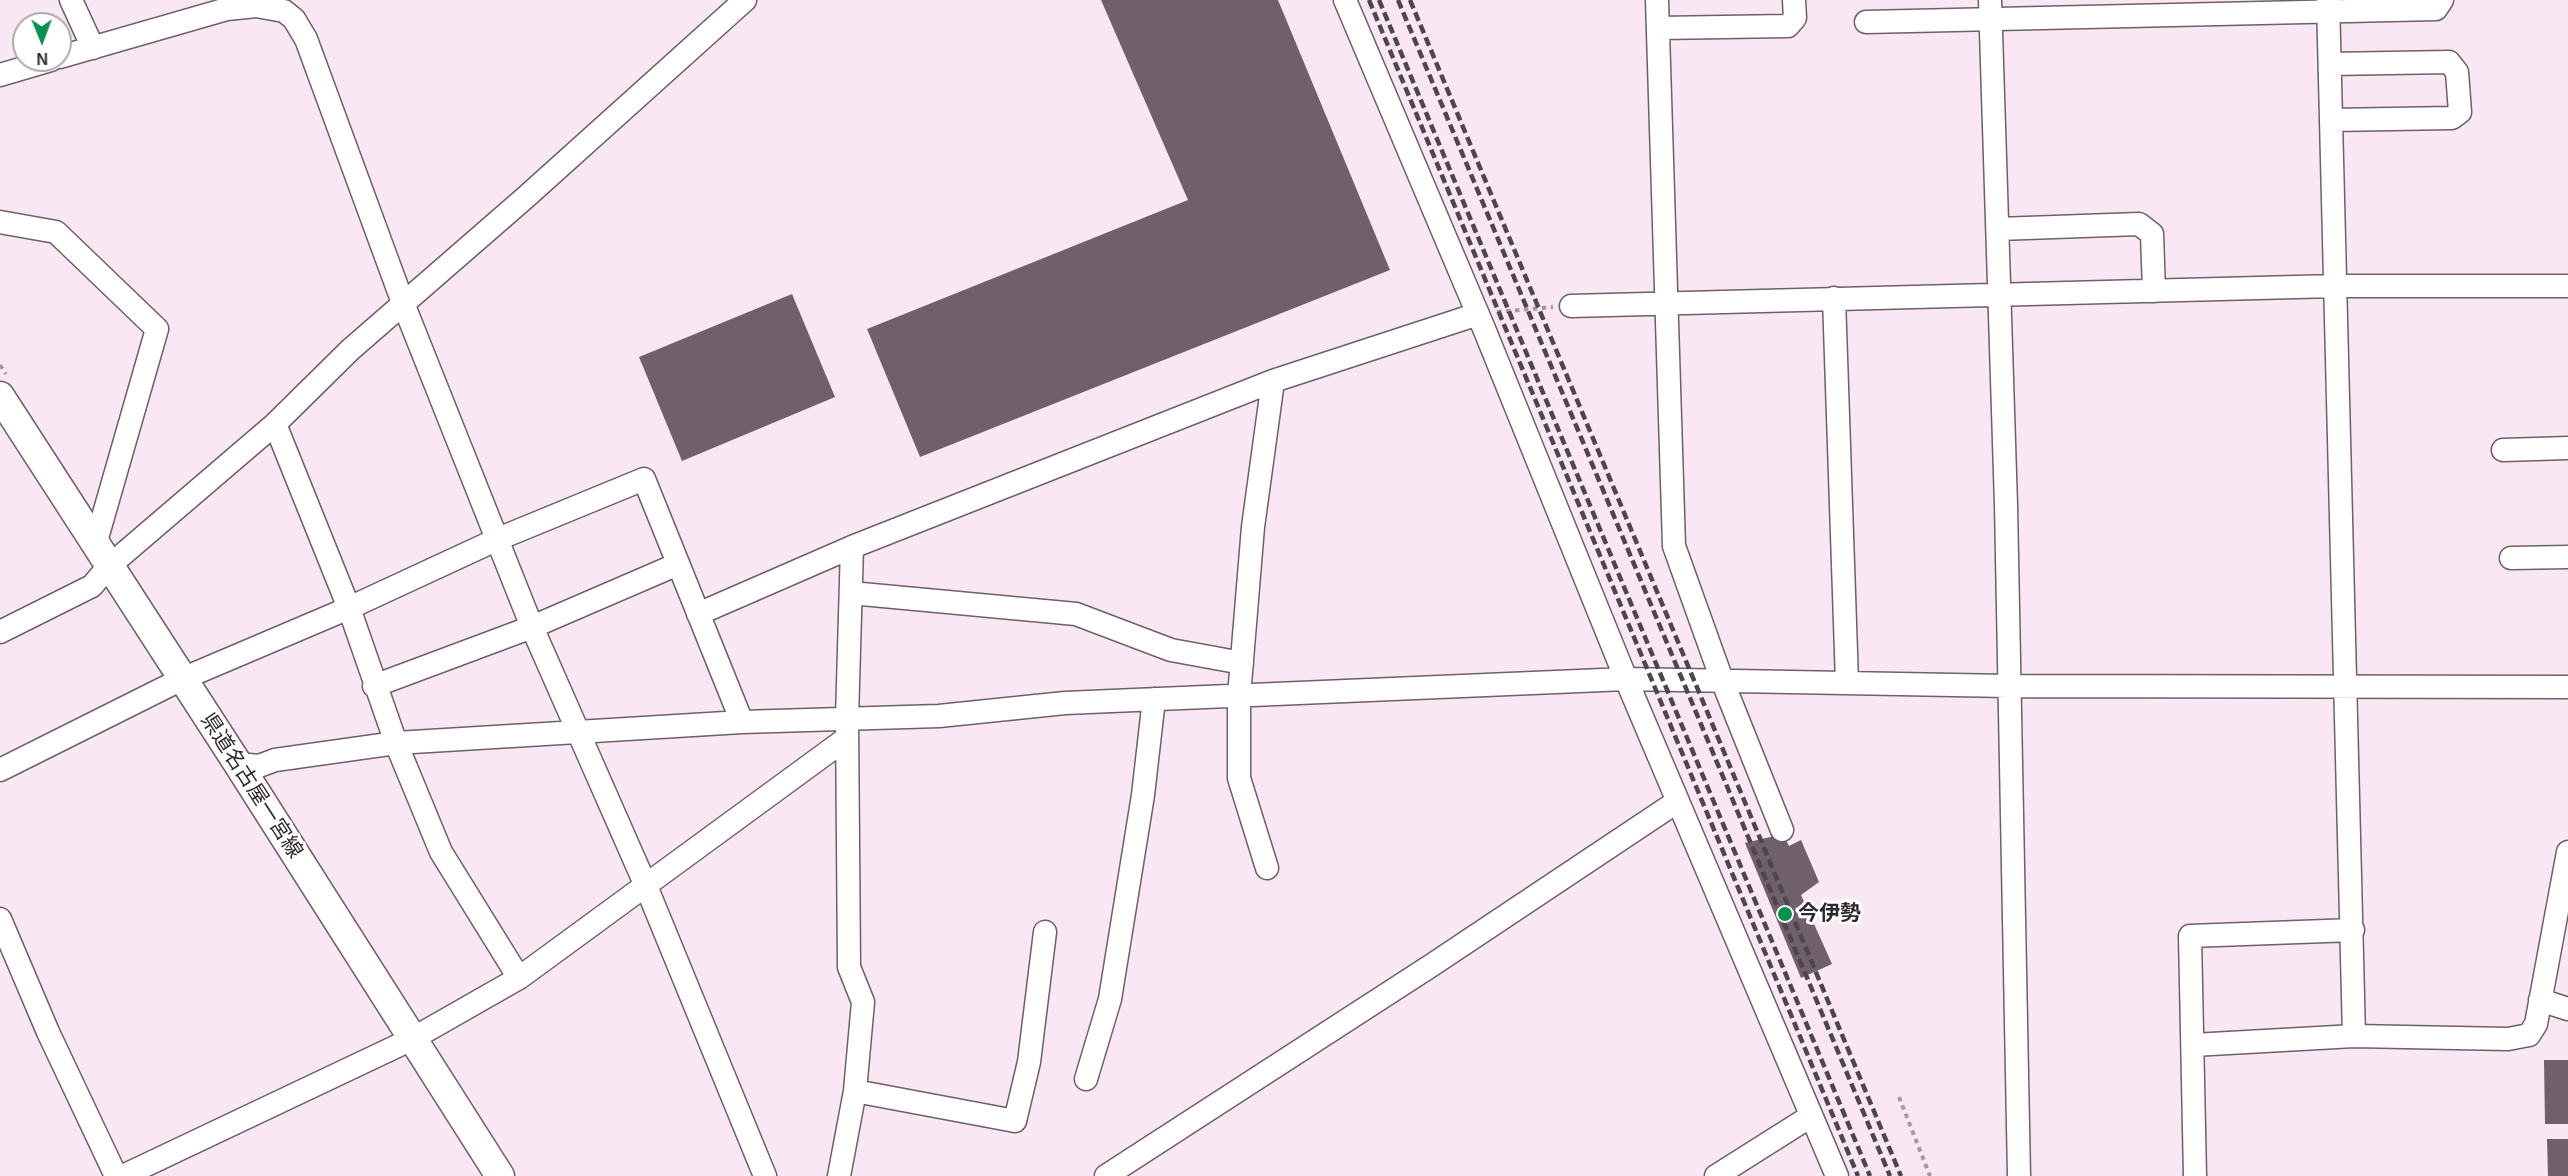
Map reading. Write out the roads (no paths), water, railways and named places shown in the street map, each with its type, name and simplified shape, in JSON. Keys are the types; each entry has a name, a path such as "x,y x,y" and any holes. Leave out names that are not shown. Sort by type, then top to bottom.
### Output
{"main road":[{"name":"県道名古屋一宮線","path":"0,396 500,1176"}],"street":[{"path":"71,0 93,48"},
{"path":"102,556 275,424 350,350 526,197 745,0"},
{"path":"1345,0 1478,314 1626,679 1837,1176"},
{"path":"1657,0 1674,546 1722,680 1782,830"},
{"path":"1659,28 1788,26 1795,18 1794,0"},
{"path":"1866,22 1990,10 2328,5 2436,9 2442,0"},
{"path":"2328,5 2354,1036"},
{"path":"72,54 227,9 256,6 284,11 294,19 306,39 403,303 532,627 646,886 765,1176"},
{"path":"1990,10 2000,294 2019,1176"},
{"path":"2330,64 2449,62 2457,72 2460,112 2452,118 2331,120"},
{"path":"0,222 56,231 157,329 102,556 92,586 0,632"},
{"path":"1998,229 2139,224 2152,234 2154,291"},
{"path":"1571,306 2334,286 2568,286"},
{"path":"1834,298 1847,682"},
{"path":"698,614 852,547 1273,381 1478,314"},
{"path":"1267,868 1239,778 1239,696 1253,527 1273,381"},
{"path":"275,424 349,608 374,686 396,743 441,852 519,978"},
{"path":"2503,450 2568,448"},
{"path":"0,770 182,679 349,608 498,538 644,479 742,722"},
{"path":"839,1176 855,1091 863,1002 849,967 847,728 852,547"},
{"path":"2511,558 2568,557"},
{"path":"374,686 532,627 678,564"},
{"path":"851,593 1076,614 1171,650 1242,663"},
{"path":"238,764 259,766 275,760 396,743 578,734 742,722 847,728 1065,703 1626,679 2008,686 2568,687"},
{"path":"1086,1079 1110,999 1143,795 1154,699"},
{"path":"123,1176 412,1039 519,978 646,886 847,728"},
{"path":"1106,1176 1139,1167 1678,801"},
{"path":"2193,1044 2354,1036 2508,1039 2529,1035 2536,1023 2568,852"},
{"path":"0,919 48,1032 116,1176"},
{"path":"2195,1176 2190,936 2353,930"},
{"path":"855,1091 1016,1122 1029,1062 1045,932"},
{"path":"2540,1000 2568,1009"},
{"path":"1716,1176 1811,1116"}],"railway":[{"path":"1369,0 1858,1176"},
{"path":"1379,0 1870,1176"},
{"path":"1398,0 1890,1176"},
{"path":"1410,0 1901,1176"}],"place":[{"name":"今伊勢","path":"1785,914"}]}
